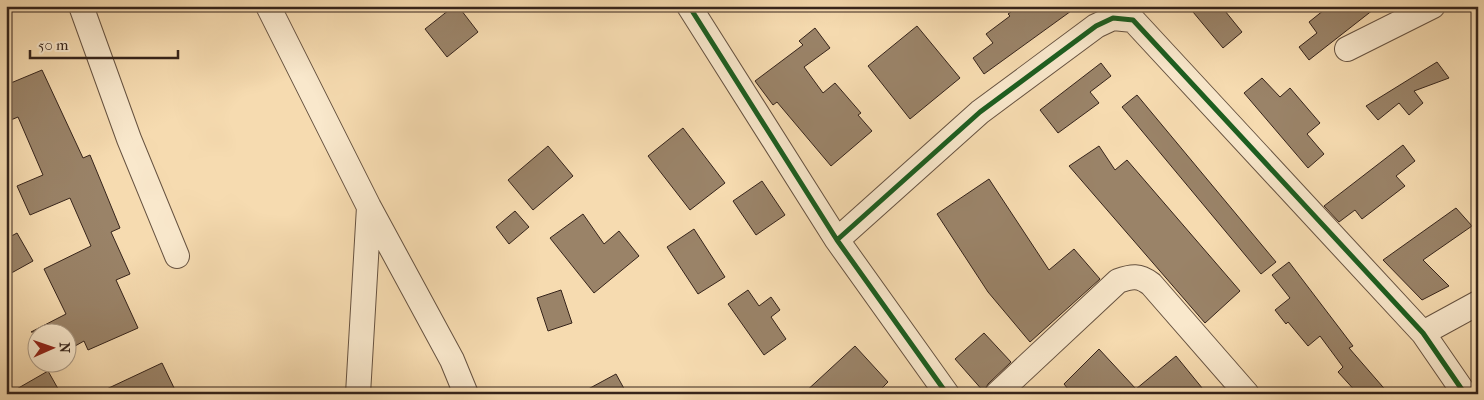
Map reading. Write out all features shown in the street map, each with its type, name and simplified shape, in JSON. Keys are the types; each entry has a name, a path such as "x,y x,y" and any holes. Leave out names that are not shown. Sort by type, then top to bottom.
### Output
{"street":[{"path":"81,6 129,139 177,256"},
{"path":"268,6 369,207 452,360 466,394"},
{"path":"689,6 837,240 947,394"},
{"path":"1347,49 1433,6"},
{"path":"837,240 980,112 1096,26 1113,18 1133,20 1423,332 1465,394"},
{"path":"358,394 369,207"},
{"path":"997,394 1118,281 1133,275 1143,278 1151,284 1247,394"},
{"path":"1423,332 1478,303"}],"building":[{"path":"454,6 458,6 478,32 447,57 425,29"},
{"path":"1019,6 1078,6 984,74 973,58 993,43 986,34 1010,16 1008,14"},
{"path":"1188,6 1221,6 1242,32 1223,48"},
{"path":"1329,6 1378,6 1309,60 1299,47 1317,33 1309,22"},
{"path":"917,26 960,78 910,119 868,66"},
{"path":"815,28 830,48 804,67 823,93 835,83 861,113 858,115 872,131 831,166 777,102 773,105 755,81 803,45 799,41"},
{"path":"1437,62 1449,78 1414,91 1423,103 1409,115 1399,103 1378,120 1366,106"},
{"path":"1101,63 1111,76 1090,92 1099,103 1058,133 1040,110"},
{"path":"42,70 83,158 90,155 120,228 111,232 130,274 116,280 138,328 88,350 84,341 78,344 78,322 50,322 66,314 44,269 91,246 70,198 30,215 17,186 43,175 18,117 6,122 6,85"},
{"path":"1262,78 1280,97 1290,88 1320,123 1307,134 1324,154 1308,168 1244,93"},
{"path":"1137,95 1276,262 1261,274 1122,107"},
{"path":"683,128 725,183 690,210 648,156"},
{"path":"1403,145 1415,161 1396,176 1405,186 1362,219 1355,210 1339,222 1324,206"},
{"path":"548,146 573,176 533,210 508,180"},
{"path":"1099,146 1115,170 1127,160 1240,291 1205,323 1069,166"},
{"path":"989,179 1049,270 1074,249 1100,279 1030,342 988,292 937,214"},
{"path":"762,181 785,215 756,235 733,201"},
{"path":"1456,208 1472,226 1423,260 1449,286 1422,300 1383,260"},
{"path":"515,211 529,227 509,244 496,227"},
{"path":"583,214 604,244 619,231 639,256 594,293 550,238"},
{"path":"694,229 725,277 698,294 667,247"},
{"path":"17,233 33,261 6,276 6,239"},
{"path":"1289,262 1353,346 1349,348 1389,394 1358,394 1338,372 1343,367 1320,336 1308,346 1275,310 1290,298 1272,275"},
{"path":"561,290 572,323 548,331 537,298"},
{"path":"748,290 759,306 771,297 780,310 771,317 786,339 764,355 728,304"},
{"path":"984,333 1011,362 988,384 984,392 955,359"},
{"path":"855,346 888,382 876,394 803,394"},
{"path":"1099,349 1136,389 1176,356 1207,394 1072,394 1064,384"},
{"path":"162,363 177,394 96,394"},
{"path":"49,372 61,394 8,394"},
{"path":"616,374 627,394 579,394"}],"cycle path":[{"path":"689,6 837,240 947,394"},
{"path":"837,240 980,112 1096,26 1113,18 1133,20 1423,333 1465,394"}]}
